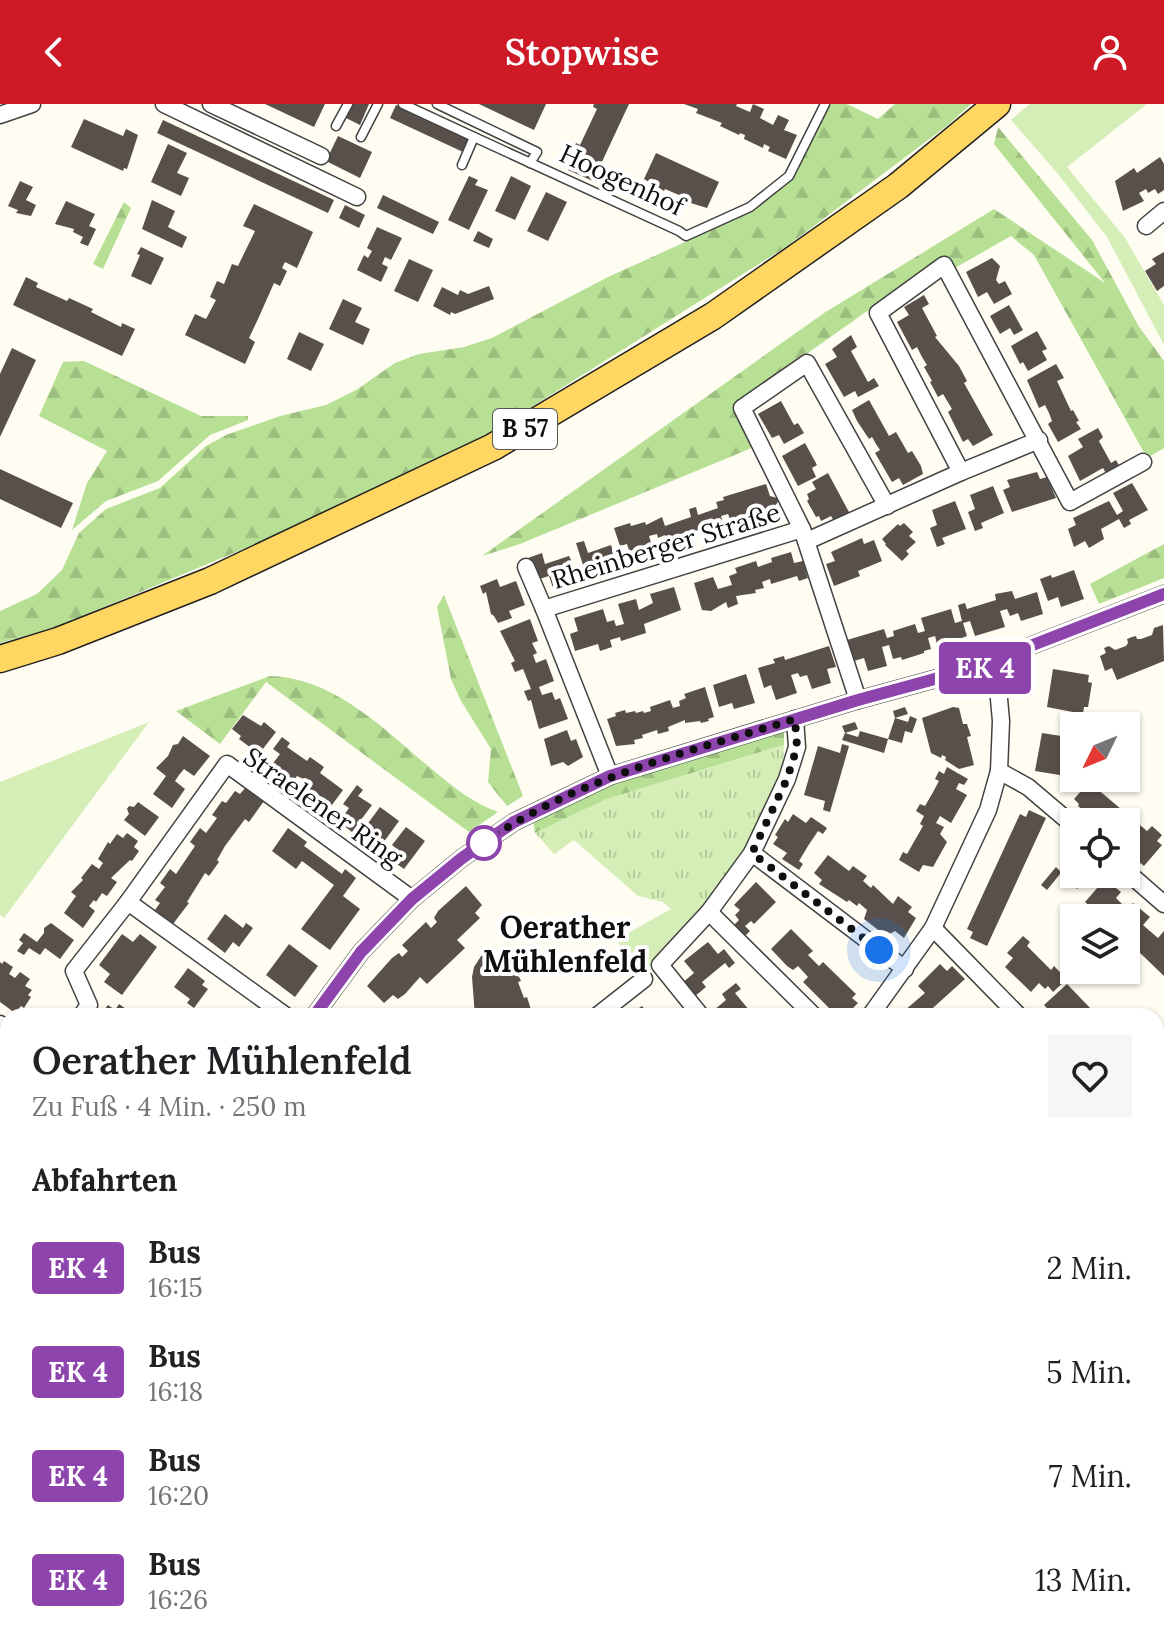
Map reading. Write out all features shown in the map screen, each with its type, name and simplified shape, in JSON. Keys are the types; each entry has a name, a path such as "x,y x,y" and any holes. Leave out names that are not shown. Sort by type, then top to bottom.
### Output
{"main road":[{"name":"B 57","path":"0,659 58,641 210,581 493,447 713,316 898,186 997,104"}],"street":[{"path":"0,115 32,104"},
{"path":"165,104 357,197"},
{"path":"211,104 321,156"},
{"path":"1146,226 1164,211"},
{"path":"961,472 878,313 944,265 1070,502 1143,462"},
{"path":"858,700 804,535 742,408 807,363 887,506"},
{"name":"Rheinberger Straße","path":"544,609 804,535 887,506 1039,440"},
{"name":"Rheinberger Straße","path":"526,567 610,776"},
{"path":"320,1008 361,952 412,899 462,858 514,822 610,776 858,700 964,671 996,666 1025,648 1164,594"},
{"path":"876,1008 933,928 988,810 999,771 1001,721 996,666"},
{"path":"695,1008 660,965 709,912 752,853 794,758 797,747 795,719"},
{"name":"Straelener Ring","path":"87,1008 89,1005 74,971 128,902 227,764 412,899"},
{"path":"999,771 1028,787 1060,814"},
{"path":"752,853 905,969"},
{"path":"1140,883 1164,904"},
{"path":"128,902 275,1008"},
{"path":"709,912 806,1008"},
{"path":"933,928 1011,1008"},
{"path":"607,1008 644,979"}],"lane":[{"path":"336,126 348,104"},
{"path":"361,137 378,104"},
{"name":"Hoogenhof","path":"403,104 686,236 750,207 789,176 825,104"},
{"name":"Hoogenhof","path":"437,104 537,152 530,163"},
{"path":"462,165 474,137"}],"green space":[{"path":"828,104 847,104 878,119 895,104 971,104 948,125 786,247 490,433 277,535 54,628 0,643 0,611 37,594 62,570 79,533 106,509 160,488 206,446 226,435 280,416 326,405 356,390 395,363 419,354 464,347 492,338 606,278 751,212 796,174"},
{"path":"1030,104 1147,104 1067,167 1125,238 1164,305 1164,345 1107,237 1011,120"},
{"path":"998,127 1092,240 1138,325 1164,361 1164,448 1147,458 1034,255 1011,236 955,268 945,256 733,406 754,447 520,544 482,556 824,313 994,209 1105,283 994,144"},
{"path":"124,202 131,208 103,269 93,264"},
{"path":"84,361 201,416 248,416 248,420 210,435 158,481 106,501 72,530 87,483 107,451 39,416 63,362"},
{"path":"1164,544 1164,578 1099,604 1090,584"},
{"path":"444,595 523,796 507,806 488,782 491,749 451,679 437,607"},
{"path":"270,676 317,686 338,697 379,725 457,789 498,812 469,832 266,682 220,744 176,711"},
{"path":"149,722 4,918 0,915 0,782"},
{"path":"784,730 784,745 607,799 535,833 533,821 597,790"},
{"path":"784,745 782,769 767,814 701,915 694,907 671,909 663,902 638,896 574,840 554,854 535,833 607,799"},
{"path":"694,907 701,915 643,973 616,940 671,909"}],"building":[{"path":"265,104 325,104 314,127"},
{"path":"352,104 369,104 360,125 346,118"},
{"path":"479,104 546,104 534,130"},
{"path":"594,104 629,104 593,181 568,170 576,143 580,145 597,109 593,107"},
{"path":"684,104 737,104 750,112 753,104 764,109 760,118 773,125 778,115 789,120 784,130 797,135 786,159 768,151 770,147 764,144 763,148 744,139 745,135 720,126 722,123 696,113 698,109"},
{"path":"396,105 469,140 463,152 390,118"},
{"path":"84,119 123,136 126,129 138,135 127,169 123,171 71,147"},
{"path":"163,120 334,200 328,213 157,133"},
{"path":"338,136 372,152 360,178 326,161"},
{"path":"168,144 187,153 177,173 189,178 181,196 151,182"},
{"path":"656,153 719,182 707,208 684,201 686,198 664,191 644,179"},
{"path":"1160,157 1164,164 1164,190 1158,194 1155,189 1148,193 1146,189 1139,193 1144,201 1123,211 1115,181 1134,168 1137,173"},
{"path":"469,176 478,180 475,185 488,190 469,230 448,220"},
{"path":"511,176 531,186 515,220 495,211"},
{"path":"20,181 33,187 26,200 36,205 31,216 16,213 18,210 8,206"},
{"path":"546,192 567,202 548,241 527,231"},
{"path":"383,195 439,222 433,234 377,208"},
{"path":"152,200 175,211 168,227 187,237 182,248 142,229"},
{"path":"66,201 95,214 89,226 96,229 88,246 80,243 83,237 73,232 74,229 55,224"},
{"path":"254,204 313,232 297,268 285,262 282,268 287,271 280,286 274,283 249,338 255,342 245,364 185,335 195,314 206,319 216,300 210,297 217,281 224,284 232,264 238,266 255,231 243,226"},
{"path":"345,205 365,215 359,228 339,218"},
{"path":"377,227 402,238 391,260 385,257 382,264 388,267 381,282 357,270 364,255 368,258 372,251 367,248"},
{"path":"478,231 493,239 489,248 473,241"},
{"path":"141,247 164,258 151,285 131,276"},
{"path":"1164,252 1164,286 1157,291 1145,271 1156,264 1152,259"},
{"path":"992,258 1000,266 996,280 999,284 1005,281 1012,294 994,304 987,292 978,297 966,272"},
{"path":"409,259 433,270 418,302 394,291"},
{"path":"26,277 38,283 36,287 93,309 91,312 121,327 122,323 135,329 122,356 13,305"},
{"path":"489,286 494,299 455,314 451,312 450,315 433,306 442,287 458,295 460,290 468,294"},
{"path":"924,295 929,304 922,308 935,337 959,366 967,381 964,383 993,435 973,446 968,439 963,442 948,412 952,409 943,394 938,397 924,367 927,365 917,347 912,350 897,322 909,315 904,307"},
{"path":"343,299 362,308 355,322 370,329 363,345 329,329"},
{"path":"1009,305 1023,330 1014,335 1010,328 1000,334 990,316"},
{"path":"1037,331 1047,349 1042,351 1047,360 1028,371 1023,362 1020,364 1011,346"},
{"path":"299,332 324,344 311,371 287,359"},
{"path":"851,335 857,347 851,351 868,382 874,378 879,386 858,397 855,391 844,397 825,364 837,357 832,349"},
{"path":"12,348 36,360 0,437 0,374"},
{"path":"1056,364 1064,378 1057,381 1081,429 1058,442 1048,424 1052,421 1045,405 1039,408 1027,380"},
{"path":"869,400 889,436 896,432 908,453 912,451 923,474 903,485 899,478 892,482 875,453 880,450 872,437 869,439 852,410"},
{"path":"781,401 794,425 798,423 804,433 784,444 779,435 772,438 758,414"},
{"path":"1098,428 1103,437 1099,441 1111,463 1116,460 1122,471 1107,475 1103,468 1080,481 1068,456 1083,447 1078,439"},
{"path":"805,443 817,465 812,468 816,477 798,486 782,456"},
{"path":"0,469 73,503 61,528 0,499"},
{"path":"1037,472 1040,479 1047,477 1056,498 1012,512 1003,490 1010,487 1007,480"},
{"path":"828,473 850,514 835,523 831,516 821,521 807,501 807,494 816,489 812,482"},
{"path":"1132,483 1148,510 1129,520 1131,524 1124,528 1119,519 1101,529 1104,539 1089,548 1085,541 1074,547 1068,529 1076,525 1073,518 1109,501 1117,515 1123,511 1113,493"},
{"path":"766,484 770,496 777,498 774,507 777,518 747,527 744,515 730,519 728,514 721,516 726,534 706,540 703,529 695,531 688,535 691,545 670,552 665,535 658,538 657,534 649,536 655,556 633,563 627,544 620,546 614,528 630,523 631,526 645,522 646,525 662,517 665,526 691,517 689,509 696,507 698,515 718,508 716,502 724,500 723,497"},
{"path":"993,486 1004,513 981,523 983,528 975,531 968,512 975,509 970,495"},
{"path":"955,501 966,529 942,538 945,544 937,547 930,528 937,525 932,510"},
{"path":"904,523 913,532 909,536 916,542 906,551 909,554 902,561 882,539 898,524"},
{"path":"862,538 864,544 874,540 882,561 858,571 860,576 834,586 826,564 835,561 831,552"},
{"path":"584,541 588,553 611,545 618,568 595,575 591,563 583,565 576,543"},
{"path":"791,552 794,563 803,561 808,578 799,581 797,576 771,584 770,579 762,582 764,588 755,590 756,593 736,596 738,604 728,608 726,602 711,611 702,610 694,583 713,577 718,589 732,585 729,576 737,573 735,568 756,561 758,567 772,562 771,558"},
{"path":"542,553 545,564 569,556 577,572 574,573 577,581 553,588 549,576 536,580 528,558"},
{"path":"1074,570 1084,599 1061,607 1058,597 1048,601 1040,579"},
{"path":"497,579 500,587 516,581 525,605 509,611 512,618 498,623 491,614 486,592 483,594 480,586"},
{"path":"674,587 681,610 644,624 646,633 621,641 620,637 610,640 612,647 600,651 598,644 575,651 570,634 578,631 574,618 603,609 607,622 614,620 616,626 624,624 618,604 636,599 639,610 653,603 650,594"},
{"path":"1012,591 1015,599 1037,592 1043,614 1021,621 1018,613 1010,616 1007,609 1000,611 1005,627 975,636 970,621 963,623 967,636 937,644 935,636 928,638 931,649 902,660 901,657 893,659 889,645 882,647 887,666 868,671 864,658 854,661 847,640 884,629 887,638 894,636 893,631 915,624 918,633 925,631 921,618 951,609 955,623 962,621 958,605 965,603 967,609 996,600 995,594"},
{"path":"530,619 538,641 532,643 537,653 533,655 536,663 546,659 554,681 539,687 542,695 552,692 555,700 560,698 568,719 539,729 531,700 528,701 524,691 531,689 523,669 515,672 511,663 515,661 500,631"},
{"path":"1163,625 1164,661 1117,680 1112,668 1105,671 1100,656 1106,653 1104,648 1109,646 1115,650 1126,646 1127,639 1152,635 1154,628"},
{"path":"829,646 836,667 827,669 831,683 812,689 807,675 791,675 797,693 776,700 771,685 764,688 758,668 775,663 773,659 784,656 785,660"},
{"path":"1053,669 1089,675 1088,682 1092,683 1088,707 1084,707 1083,712 1047,707"},
{"path":"746,674 755,703 734,709 732,703 719,707 713,685"},
{"path":"705,687 714,717 709,721 685,723 685,720 668,727 669,731 658,734 657,730 642,735 643,738 634,740 635,744 616,746 607,719 616,716 615,713 625,710 626,713 644,713 651,711 650,707 670,700 673,708 680,706 679,701 686,698 684,694"},
{"path":"905,707 908,714 895,718 893,711"},
{"path":"953,707 959,708 963,724 967,724 974,765 959,769 945,760 946,757 931,753 922,718"},
{"path":"243,715 261,726 264,722 276,732 259,754 239,739 241,736 232,729"},
{"path":"910,716 917,719 912,733 905,731 902,743 888,739 895,718 908,722"},
{"path":"855,722 858,729 845,733 842,726"},
{"path":"567,730 571,741 576,739 583,757 568,766 563,762 551,766 544,739"},
{"path":"860,731 888,739 884,753 842,740 845,733 858,737"},
{"path":"1042,733 1060,736 1060,775 1035,771"},
{"path":"183,736 210,756 194,776 184,769 179,775 175,781 185,789 172,808 153,794 166,776 156,768"},
{"path":"282,737 290,743 287,747 307,761 310,757 324,767 320,773 343,790 326,813 303,796 312,783 297,776 290,786 268,770 280,754 273,749"},
{"path":"842,744 849,746 830,812 823,810 825,801 804,795 818,746 840,753"},
{"path":"947,767 968,779 964,785 959,783 956,789 967,795 951,823 940,816 936,823 944,827 940,834 947,842 933,867 923,865 919,872 899,860 903,852 907,854 923,826 920,824 924,816 916,811 920,804 925,806 939,781 935,779 939,771 944,774"},
{"path":"357,785 363,790 358,796 372,805 352,832 339,822 349,808 343,804"},
{"path":"246,787 264,801 249,822 245,819 225,846 209,876 205,873 173,924 155,910 160,903 155,900 165,887 160,883 170,869 176,874 195,846 190,842 200,828 206,833 217,818 212,815 222,801 226,803 235,791 240,794"},
{"path":"1080,792 1101,792 1120,808 1080,808 1074,799"},
{"path":"138,802 159,817 145,836 124,820 129,814 129,806 134,807"},
{"path":"380,807 399,821 378,850 365,840 373,830 366,826"},
{"path":"1029,810 1046,818 987,946 970,938 973,932 967,929 1020,814 1026,817"},
{"path":"793,814 806,823 811,817 827,828 823,834 818,831 808,846 799,861 803,864 799,870 782,859 787,853 773,844 785,819 788,822"},
{"path":"1140,825 1147,831 1152,826 1162,835 1157,841 1162,845 1144,866 1140,863"},
{"path":"406,827 425,841 404,869 391,860 398,850 392,845"},
{"path":"288,828 307,842 304,846 342,874 345,869 356,878 343,896 360,909 330,950 301,929 334,885 302,861 296,869 272,851"},
{"path":"127,833 138,841 134,847 139,851 111,878 117,882 107,896 102,893 89,906 95,911 83,928 64,913 76,896 71,892 92,864 99,869 103,863 98,859 108,842 110,844 117,834 123,838"},
{"path":"828,855 849,871 853,866 867,876 863,881 871,888 873,885 893,904 898,896 912,907 908,912 916,918 904,938 895,931 886,936 864,919 867,910 859,903 857,906 849,900 847,902 819,884 822,880 814,873"},
{"path":"1056,867 1060,874 1047,890 1041,885"},
{"path":"756,882 776,902 754,924 751,921 745,926 750,931 745,936 734,925 739,920 735,915 740,910 734,905"},
{"path":"466,886 482,905 475,913 480,918 457,940 465,948 427,984 420,977 405,994 398,999 393,995 384,1003 367,986 392,958 399,953 402,957 408,951 402,945 426,922 431,928 437,922 434,918 438,911"},
{"path":"1097,888 1116,888 1121,892 1116,898 1122,904 1085,902"},
{"path":"1140,909 1150,917 1143,925 1158,938 1164,931 1164,976 1140,953"},
{"path":"225,914 243,928 246,923 253,928 239,947 233,942 225,953 207,939"},
{"path":"51,923 74,940 60,959 45,948 40,955 29,948 24,955 17,951 23,943 19,940 24,933 37,942 44,928"},
{"path":"791,929 813,951 808,955 819,966 823,962 856,994 852,998 858,1003 853,1008 829,1008 803,982 808,977 798,966 793,970 771,949"},
{"path":"122,934 133,942 140,934 157,947 122,995 104,982 110,974 99,965"},
{"path":"1023,936 1030,942 1027,946 1051,970 1054,966 1060,972 1062,984 1053,992 1039,983 1031,992 1005,967 1013,958 1007,953"},
{"path":"708,942 718,954 724,949 735,963 729,968 725,963 702,982 706,987 694,997 682,983 694,973 684,961"},
{"path":"289,944 318,966 295,997 266,975"},
{"path":"485,950 488,959 508,953 530,1008 474,1008 474,967"},
{"path":"4,961 13,967 9,974 15,978 20,972 30,979 25,986 32,990 28,995 31,997 24,1008 8,1008 0,1002 0,962 2,964"},
{"path":"940,964 947,971 952,966 965,979 933,1008 907,1008 925,993 918,986"},
{"path":"188,968 205,981 202,985 208,989 194,1008 187,1003 190,999 174,987"},
{"path":"736,983 741,989 735,993 747,1008 716,1008 726,1000 722,994"},
{"path":"1067,984 1090,1008 1047,1008 1044,1005"}],"bus line":[{"path":"320,1008 361,952 412,899 462,858 514,822 610,776 858,700 964,671 996,666 1025,648 1164,594"}],"district":[{"name":"Oerather Mühlenfeld","path":"565,945"}],"route":[{"path":"484,843 514,822 610,776 795,719 797,747 787,779 752,853 879,950"}]}
